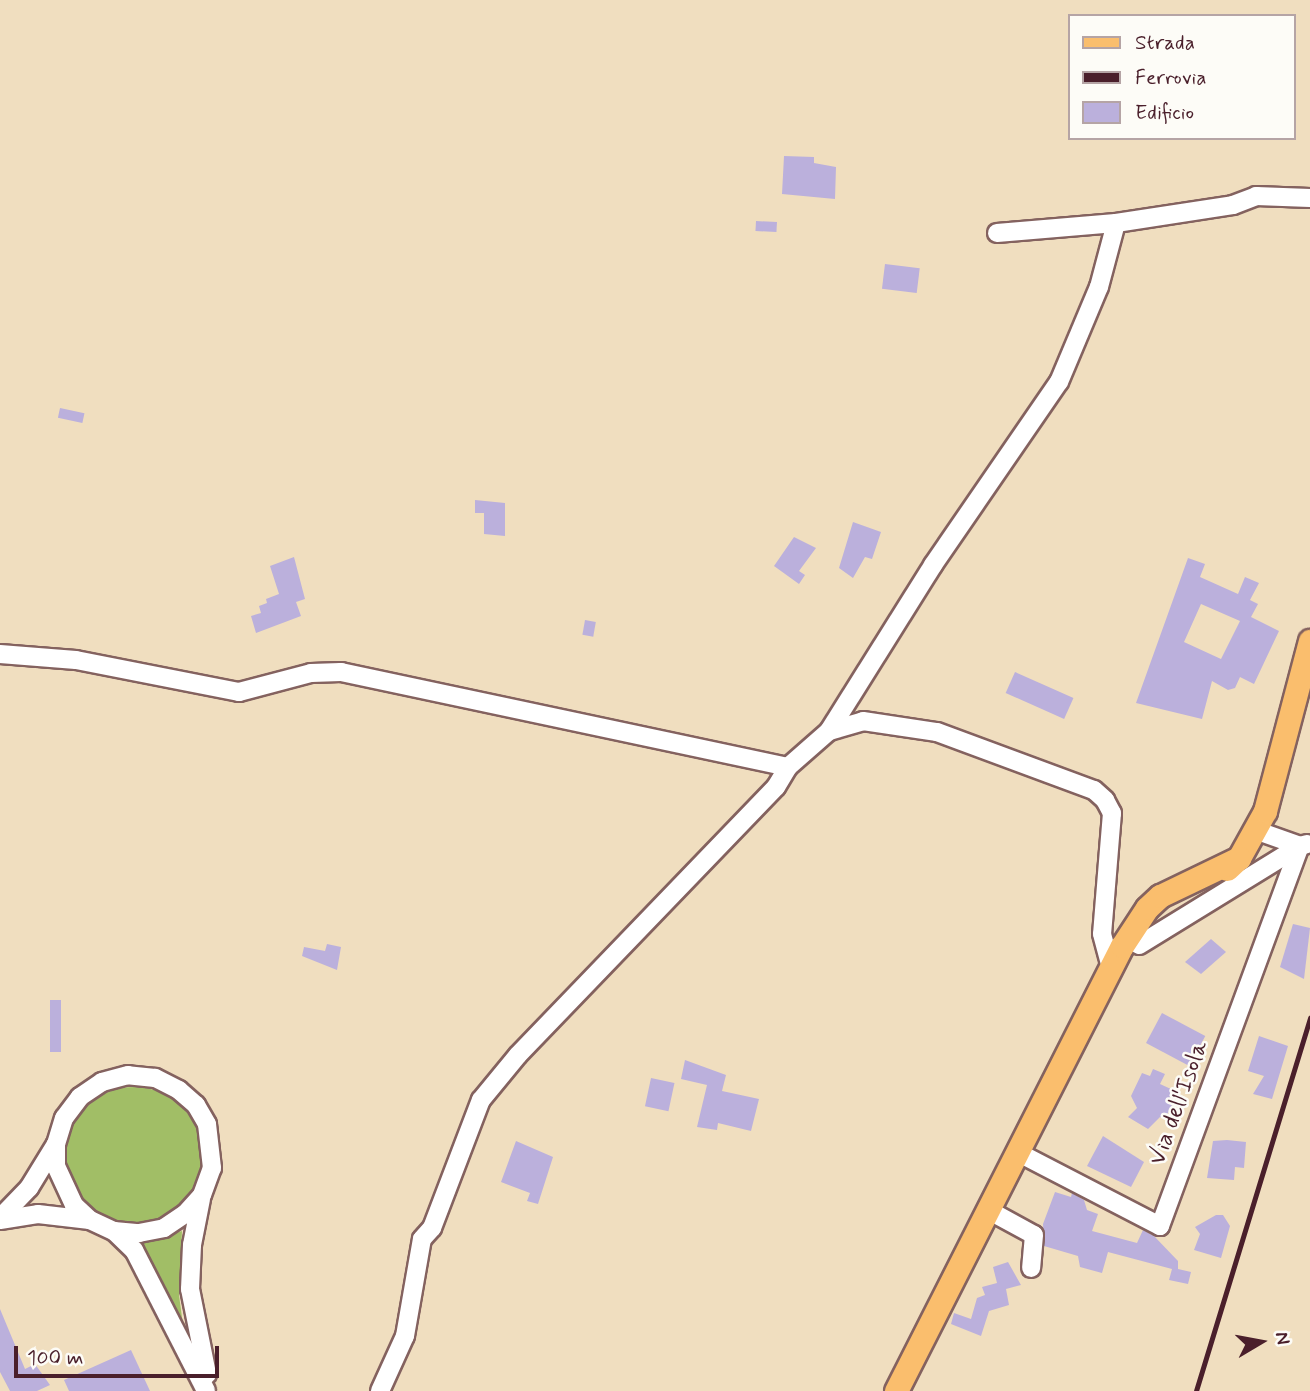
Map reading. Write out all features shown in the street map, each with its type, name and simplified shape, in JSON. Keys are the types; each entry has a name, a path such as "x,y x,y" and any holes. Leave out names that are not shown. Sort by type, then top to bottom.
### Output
{"main road":[{"path":"896,1391 1017,1152 1124,953 1157,913 1209,884 1239,858 1255,830 1265,811 1310,641"}],"street":[{"path":"997,233 1115,223 1233,205 1256,196 1310,198"},
{"path":"380,1391 405,1336 422,1239 432,1228 481,1100 518,1055 776,788 788,767 829,731 933,565 1059,382 1099,287 1115,223"},
{"path":"0,654 76,660 239,692 311,673 341,672 788,767"},
{"path":"829,731 863,721 937,732 1094,790 1111,813 1102,934 1124,953 1305,845"},
{"path":"1255,830 1305,845"},
{"name":"Via dell'Isola","path":"1017,1152 1160,1226 1305,845"},
{"path":"0,1219 29,1188 56,1144 64,1118 80,1097 102,1082 128,1075 155,1078 179,1090 207,1124 212,1168 202,1195 192,1245 190,1289 209,1391"},
{"path":"56,1144 62,1187 90,1220"},
{"path":"0,1219 38,1214 90,1220 114,1231 139,1233 164,1228 185,1214 202,1195"},
{"path":"988,1210 1034,1235 1031,1268"},
{"path":"114,1231 149,1273 209,1391"}],"green space":[{"path":"134,1087 160,1092 182,1107 197,1129 202,1155 197,1181 182,1203 160,1218 134,1223 108,1218 86,1203 71,1181 66,1155 71,1129 86,1107 108,1092"},
{"path":"182,1231 179,1295 183,1325 141,1244"}],"building":[{"path":"784,156 814,157 814,163 836,167 835,199 782,194"},
{"path":"756,221 777,222 776,232 755,231"},
{"path":"885,264 920,268 917,293 882,289"},
{"path":"60,408 84,413 82,423 58,418"},
{"path":"475,500 505,503 505,536 484,534 484,513 475,513"},
{"path":"853,522 881,532 872,559 865,557 853,578 839,568"},
{"path":"794,537 816,548 799,571 805,575 799,584 774,566"},
{"path":"294,557 305,599 296,602 301,616 256,633 251,616 261,613 259,606 267,603 266,599 279,594 270,566"},
{"path":"1188,558 1205,564 1200,577 1238,594 1245,577 1259,583 1250,600 1258,604 1251,617 1279,631 1254,684 1240,677 1235,688 1228,690 1212,681 1202,719 1136,703","holes":["1201,604 1240,621 1221,659 1184,642"]},
{"path":"585,620 596,622 593,637 582,635"},
{"path":"1015,672 1073,698 1064,719 1006,693"},
{"path":"1293,924 1310,928 1304,979 1280,967"},
{"path":"1211,939 1226,952 1201,974 1185,962"},
{"path":"327,944 341,947 337,970 302,956 304,947 325,951"},
{"path":"50,1000 61,1000 61,1052 50,1052"},
{"path":"1162,1013 1205,1036 1189,1066 1146,1043"},
{"path":"1259,1036 1288,1046 1272,1099 1253,1094 1264,1076 1248,1071"},
{"path":"685,1060 726,1075 722,1091 759,1099 751,1131 718,1123 717,1130 697,1127 707,1085 681,1079"},
{"path":"1153,1069 1165,1074 1160,1084 1173,1090 1169,1099 1174,1101 1165,1119 1160,1117 1148,1129 1128,1117 1137,1108 1131,1096 1142,1073 1150,1076"},
{"path":"651,1078 674,1083 668,1111 645,1106"},
{"path":"1103,1136 1144,1162 1131,1187 1087,1166"},
{"path":"516,1141 553,1157 538,1204 527,1201 530,1193 501,1182"},
{"path":"1213,1141 1246,1142 1244,1168 1235,1167 1234,1180 1207,1178"},
{"path":"1055,1192 1071,1197 1072,1193 1084,1200 1087,1210 1098,1214 1092,1231 1137,1243 1143,1230 1154,1236 1178,1261 1178,1269 1191,1272 1188,1284 1169,1280 1172,1269 1108,1252 1102,1273 1080,1267 1078,1256 1044,1246 1043,1224"},
{"path":"1216,1215 1223,1215 1230,1226 1221,1258 1194,1250 1200,1234 1195,1227"},
{"path":"1008,1262 1021,1285 1006,1289 1009,1305 989,1311 981,1336 951,1324 954,1313 971,1319 977,1298 985,1295 982,1287 997,1283 993,1267"},
{"path":"0,1309 25,1369 35,1364 50,1385 37,1391 10,1391 0,1372"},
{"path":"131,1350 150,1391 69,1391 64,1380"}],"railway":[{"path":"1196,1391 1310,1018"}]}
